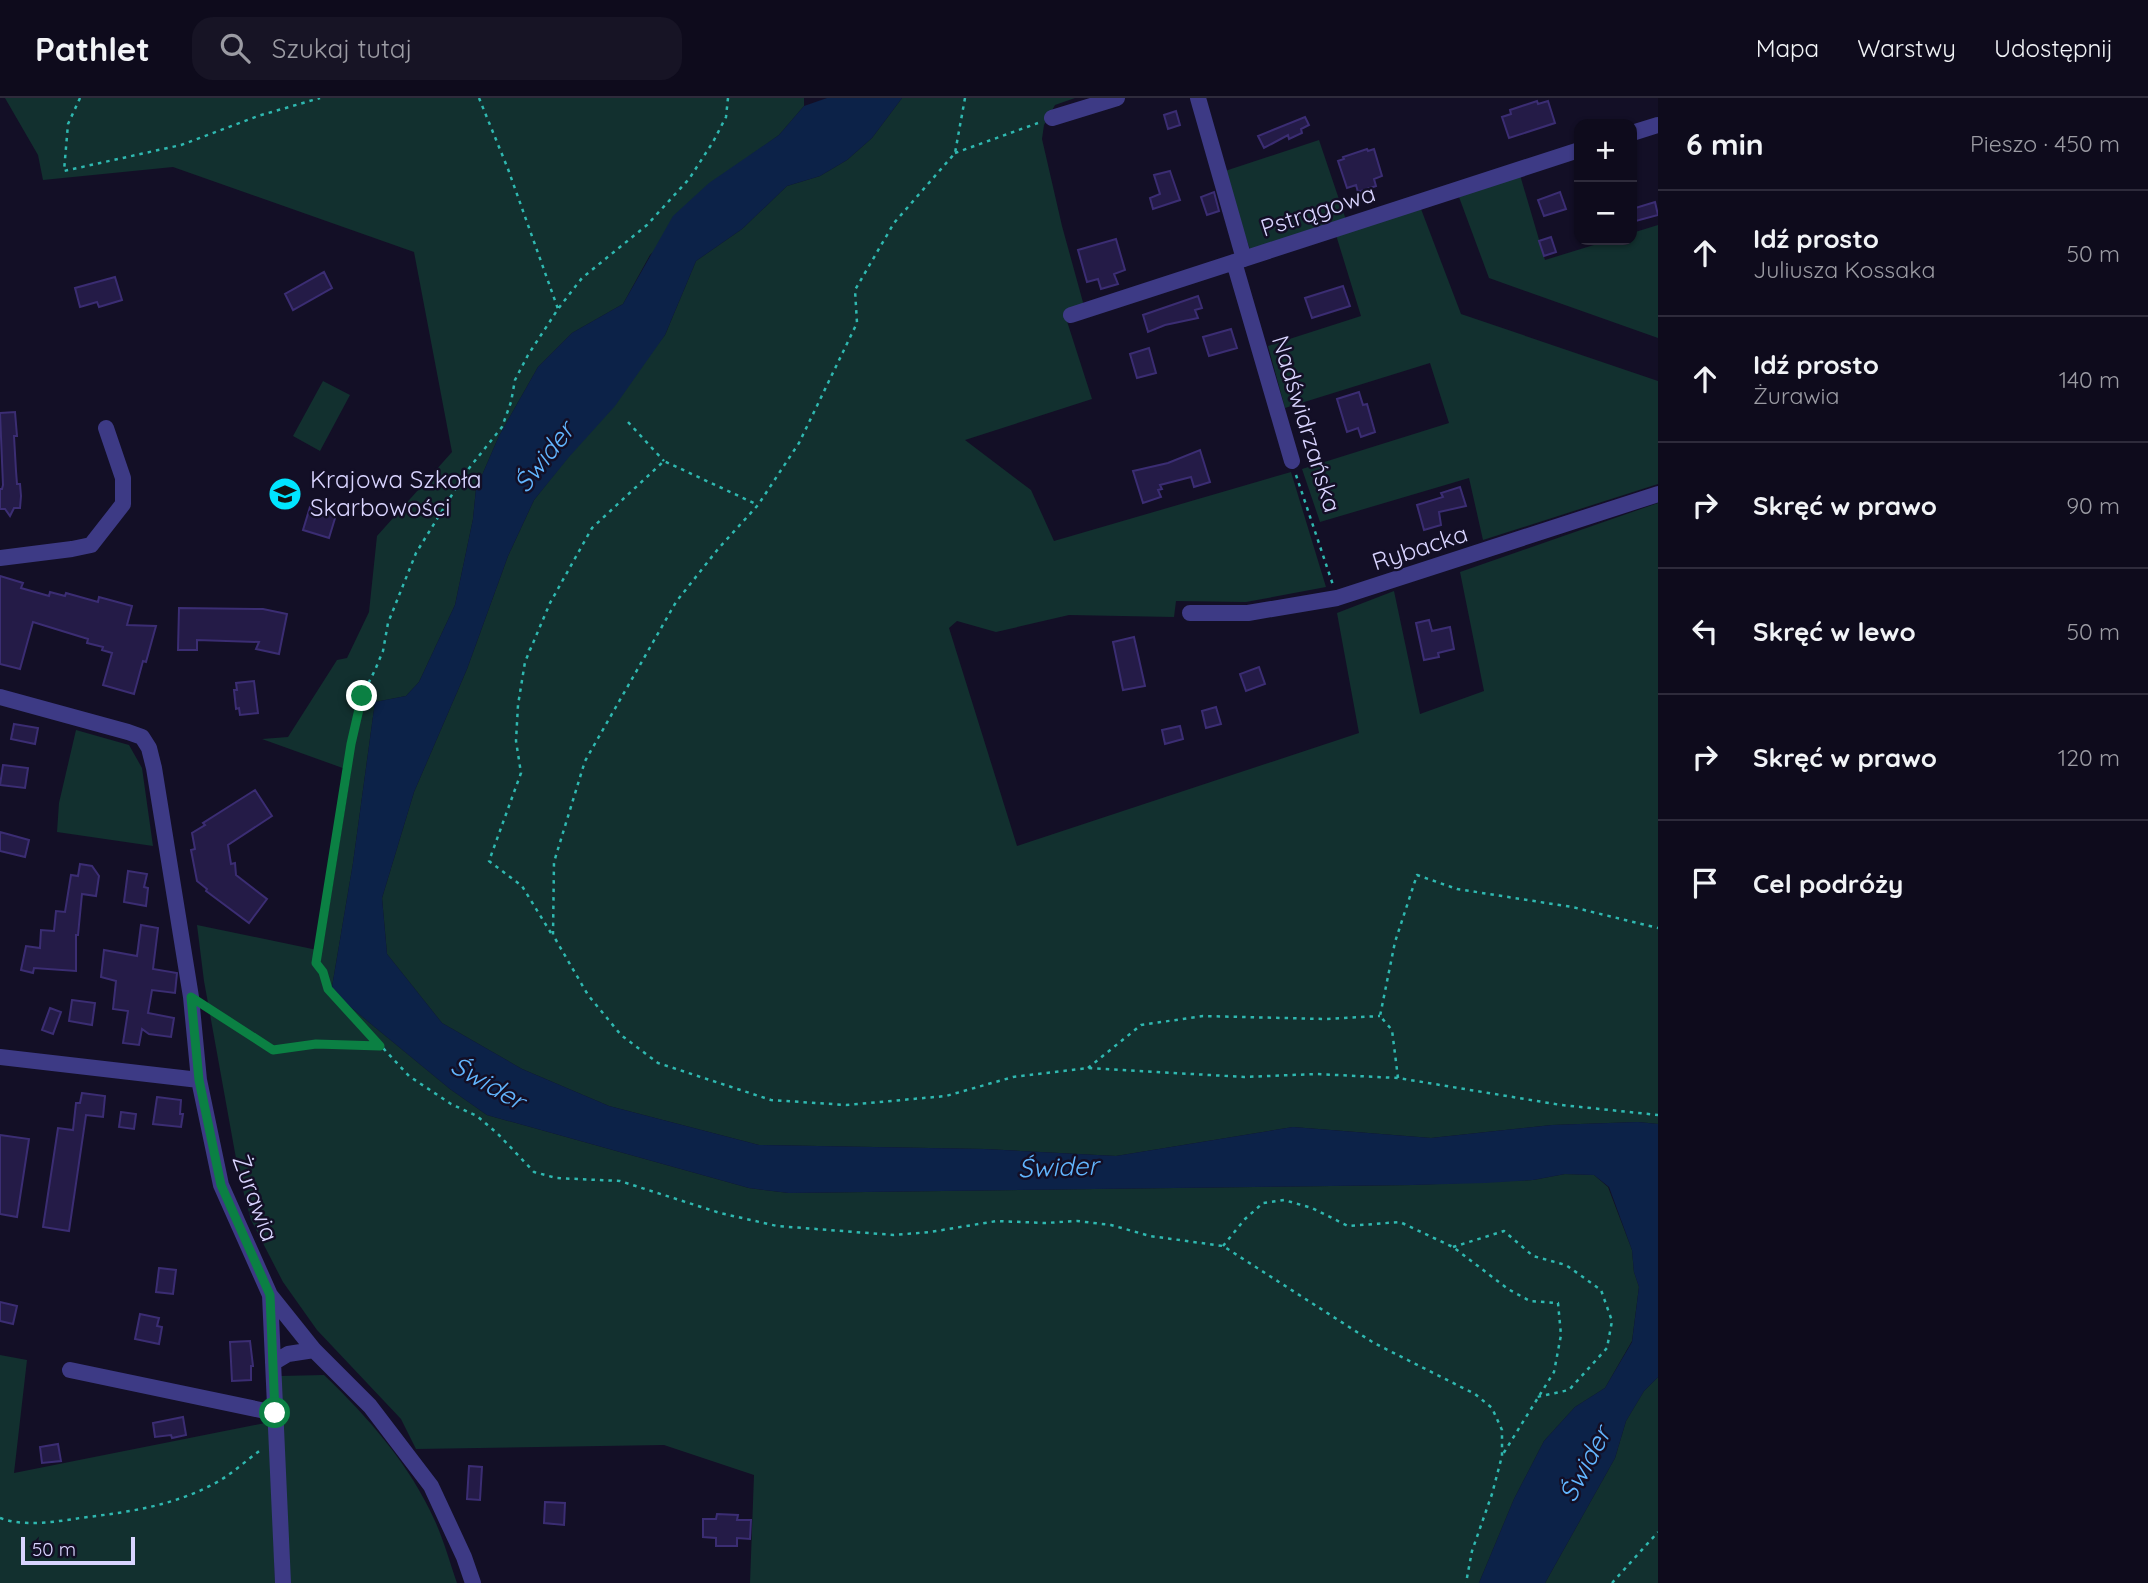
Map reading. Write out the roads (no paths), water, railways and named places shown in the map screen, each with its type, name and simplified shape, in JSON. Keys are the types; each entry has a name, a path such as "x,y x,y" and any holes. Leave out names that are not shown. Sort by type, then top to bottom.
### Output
{"street":[{"path":"1052,118 1117,98"},
{"name":"Nadświdrzańska","path":"1198,98 1292,461"},
{"path":"1637,131 1658,125"},
{"name":"Pstrągowa","path":"1071,315 1574,152"},
{"path":"0,558 72,550 91,545 123,504 123,478 106,428"},
{"name":"Rybacka","path":"1190,614 1248,613 1337,598 1658,494"},
{"name":"Żurawia","path":"0,697 128,732 142,737 149,748 191,997 199,1080 221,1185 270,1295 314,1350 370,1406 431,1486 473,1583"},
{"path":"0,1057 199,1080"},
{"path":"270,1295 283,1583"},
{"path":"273,1363 288,1354 314,1350"},
{"path":"70,1370 275,1413"}],"water":[{"name":"Świder","path":"827,98 902,98 872,138 847,160 820,176 787,186 742,229 696,261 665,335 615,406 534,500 508,556 467,669 414,792 382,898 387,954 442,1023 522,1069 609,1106 759,1145 984,1149 1116,1156 1293,1127 1431,1138 1552,1125 1638,1122 1658,1124 1658,1377 1644,1391 1626,1421 1615,1458 1545,1583 1479,1583 1514,1499 1544,1441 1575,1407 1605,1388 1632,1342 1639,1287 1634,1272 1632,1250 1609,1187 1594,1175 1565,1174 1533,1180 1413,1185 789,1193 749,1188 487,1115 450,1089 348,1005 332,987 353,863 375,702 406,696 419,682 455,605 473,519 476,489 499,436 538,367 572,333 623,304 673,216 709,183 779,135 804,106"}],"place":[{"name":"Krajowa Szkoła Skarbowości","path":"285,494"}]}
